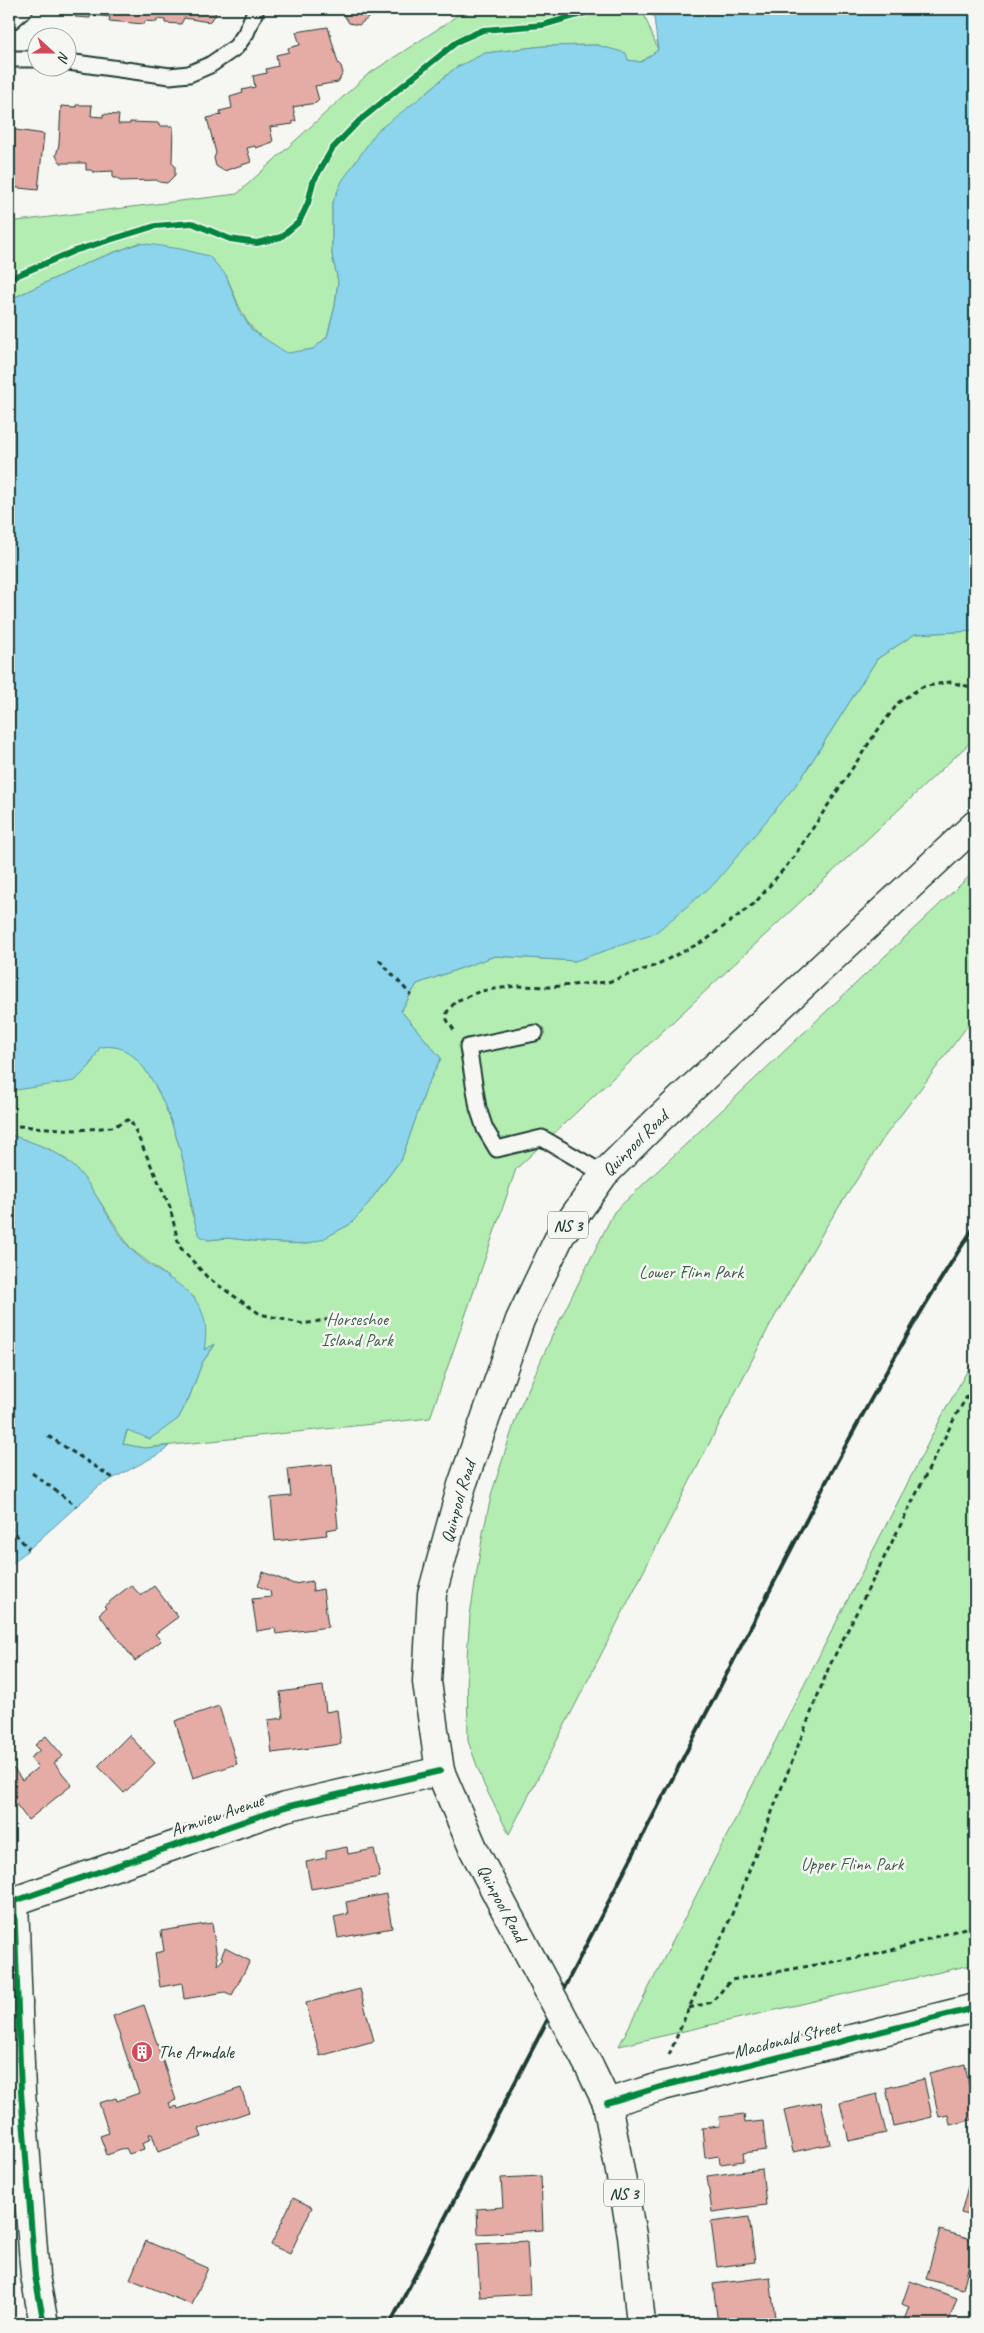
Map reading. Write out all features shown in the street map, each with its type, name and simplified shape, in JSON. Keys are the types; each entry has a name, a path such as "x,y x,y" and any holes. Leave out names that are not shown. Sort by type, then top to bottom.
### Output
{"main road":[{"name":"Quinpool Road","path":"640,2324 632,2235 607,2103 474,1850 440,1771 427,1682 432,1594 462,1485 520,1320 560,1236 604,1174 658,1120 975,825"},
{"name":"Armview Avenue","path":"11,1902 285,1808 440,1771"},
{"path":"11,1902 13,1999 35,2276 44,2324"},
{"name":"Macdonald Street","path":"607,2103 663,2086 975,2008"}],"lane":[{"path":"9,23 25,9"},
{"path":"78,63 170,76 188,74 210,65 236,47 246,33 256,9"},
{"path":"9,59 28,60"},
{"path":"535,1033 468,1047 478,1108 485,1129 497,1149 542,1138 604,1174"}],"path":[{"path":"468,1047 446,1020 447,1012 456,1001 481,992 516,986 549,987 608,982 654,966 706,940 755,903 793,858 875,734 899,702 922,687 950,682 975,688"},
{"path":"379,960 411,995"},
{"path":"18,1126 77,1130 112,1127 130,1119 170,1207 179,1246 208,1278 260,1314 303,1324 336,1318"},
{"path":"663,2086 670,2052 730,1918 829,1667 955,1417 975,1383"},
{"path":"48,1436 113,1478"},
{"path":"32,1473 76,1506"},
{"path":"9,1527 29,1549"},
{"path":"689,2008 712,2002 731,1980 882,1953 975,1926"}],"green space":[{"path":"465,9 642,9 658,50 641,62 628,60 597,45 543,46 486,53 455,68 420,98 332,204 332,255 338,281 335,306 327,337 313,349 287,354 262,337 247,321 226,275 139,243 91,261 9,300 9,222 237,194 367,75 447,23"},
{"name":"Horseshoe Island Park","path":"975,631 975,738 516,1169 430,1418 144,1448 123,1444 128,1429 178,1419 189,1398 202,1363 215,1345 204,1351 195,1298 131,1249 89,1185 67,1160 49,1149 14,1136 9,1136 9,1091 90,1066 99,1047 113,1047 125,1050 138,1060 149,1075 168,1112 186,1171 192,1214 208,1240 227,1238 307,1244 349,1225 361,1213 402,1158 427,1086 441,1058 401,1011 417,984 495,956 575,961 800,780 877,659 915,634"},
{"name":"Lower Flinn Park","path":"975,871 975,1016 885,1136 826,1227 770,1325 509,1834 484,1785 468,1741 467,1657 470,1615 483,1533 492,1492 518,1412 552,1336 614,1212"},
{"name":"Upper Flinn Park","path":"975,1357 975,1964 619,2046 943,1414"}],"water":[{"path":"653,9 975,9 975,631 915,634 877,659 800,780 715,883 654,934 575,961 495,956 417,984 401,1011 441,1058 427,1086 402,1158 361,1213 349,1225 323,1239 307,1244 227,1238 208,1240 200,1236 195,1224 186,1172 168,1113 149,1075 138,1061 126,1051 113,1047 100,1047 90,1066 75,1081 9,1091 9,300 91,261 140,243 181,249 209,256 226,275 241,314 253,331 287,353 313,349 327,337 335,306 338,281 332,255 332,204 342,181 377,131 455,68 485,53 543,46 597,45 626,53 628,60 641,62 658,50"},
{"path":"9,1136 14,1136 47,1148 65,1159 75,1168 92,1189 114,1226 130,1248 143,1260 184,1288 195,1299 202,1312 206,1329 204,1350 215,1344 202,1363 189,1398 178,1419 150,1439 127,1430 123,1444 144,1448 169,1446 163,1452 99,1486 9,1567"}],"building":[{"path":"72,9 216,9 215,16 209,22 184,18 181,24 165,23 165,20 157,19 157,22 145,21 144,24 109,21 110,17 90,15 90,18 75,17"},
{"path":"344,9 380,9 359,25 349,23 344,15"},
{"path":"328,27 338,63 343,73 338,82 315,86 319,100 316,103 293,107 296,121 293,121 293,124 270,127 273,142 256,148 255,146 247,148 251,162 224,171 216,166 214,158 216,153 207,118 221,115 220,111 232,108 230,97 243,93 242,90 255,87 253,76 267,73 266,69 278,66 276,55 289,52 288,48 300,45 296,32"},
{"path":"76,105 92,105 91,116 103,117 103,114 119,115 118,124 130,124 130,122 159,123 159,126 173,126 172,163 175,166 175,175 167,183 157,180 120,181 118,178 113,178 113,171 93,172 86,170 86,163 61,163 56,156 59,144 61,106 76,107"},
{"path":"9,129 44,134 38,190 9,187"},
{"path":"332,1464 338,1528 326,1530 327,1535 275,1541 271,1498 291,1496 288,1469"},
{"path":"263,1572 294,1584 312,1581 313,1591 323,1589 328,1627 276,1634 275,1628 257,1631 252,1599 271,1597 270,1591 258,1586"},
{"path":"131,1585 141,1596 154,1586 178,1617 155,1634 161,1641 135,1661 99,1614 106,1608 104,1606"},
{"path":"323,1686 326,1712 337,1710 341,1744 272,1753 268,1720 283,1718 280,1692"},
{"path":"219,1706 237,1764 193,1778 175,1721"},
{"path":"129,1735 155,1763 124,1793 98,1766"},
{"path":"46,1736 63,1756 54,1763 72,1785 28,1820 9,1795 9,1768 14,1769 22,1780 38,1767 30,1758 40,1750 35,1745"},
{"path":"347,1847 348,1854 374,1849 380,1877 311,1889 306,1862 326,1858 326,1851"},
{"path":"386,1894 392,1928 338,1938 334,1917 348,1914 346,1902"},
{"path":"212,1923 218,1965 224,1958 221,1957 225,1948 250,1961 232,1995 225,1992 184,1999 182,1983 160,1987 155,1953 164,1951 161,1931"},
{"path":"360,1989 374,2041 320,2056 306,2003"},
{"name":"The Armdale","path":"144,2005 176,2100 169,2103 171,2108 177,2106 178,2109 241,2088 249,2112 199,2129 202,2137 158,2152 152,2134 149,2134 151,2139 142,2143 144,2149 129,2154 126,2148 107,2155 100,2136 109,2133 99,2103 116,2098 117,2101 139,2093 113,2016"},
{"path":"965,2064 975,2119 950,2125 948,2115 939,2117 929,2073"},
{"path":"924,2079 932,2117 894,2126 886,2088"},
{"path":"877,2094 886,2133 849,2141 840,2103"},
{"path":"821,2102 830,2144 793,2152 784,2110"},
{"path":"744,2114 745,2123 763,2121 766,2150 743,2153 744,2161 720,2164 719,2156 705,2158 702,2128 720,2126 719,2117"},
{"path":"762,2169 766,2205 712,2212 707,2176"},
{"path":"971,2175 975,2176 975,2217 961,2213"},
{"path":"541,2176 543,2230 478,2234 477,2209 503,2207 501,2178"},
{"path":"293,2198 312,2207 290,2254 271,2245"},
{"path":"749,2217 755,2262 717,2267 711,2222"},
{"path":"940,2230 975,2240 963,2289 926,2279"},
{"path":"146,2241 208,2268 192,2305 130,2279"},
{"path":"527,2241 530,2294 480,2297 477,2244"},
{"path":"770,2277 775,2318 718,2324 713,2284"},
{"path":"910,2281 957,2298 948,2324 916,2324 904,2320 909,2307 902,2304"}],"railway":[{"path":"390,2324 826,1482 916,1320 975,1226"}],"cycle path":[{"path":"9,279 74,251 155,226 192,223 230,239 257,243 281,237 299,222 308,203 313,182 332,149 359,121 458,41 483,30 543,25 585,13 588,9"},
{"path":"9,1903 285,1807 440,1771"},
{"path":"14,1901 21,2092 35,2276 44,2324"},
{"path":"607,2103 663,2086 975,2008"}],"place":[{"name":"The Armdale","path":"142,2052"}]}
